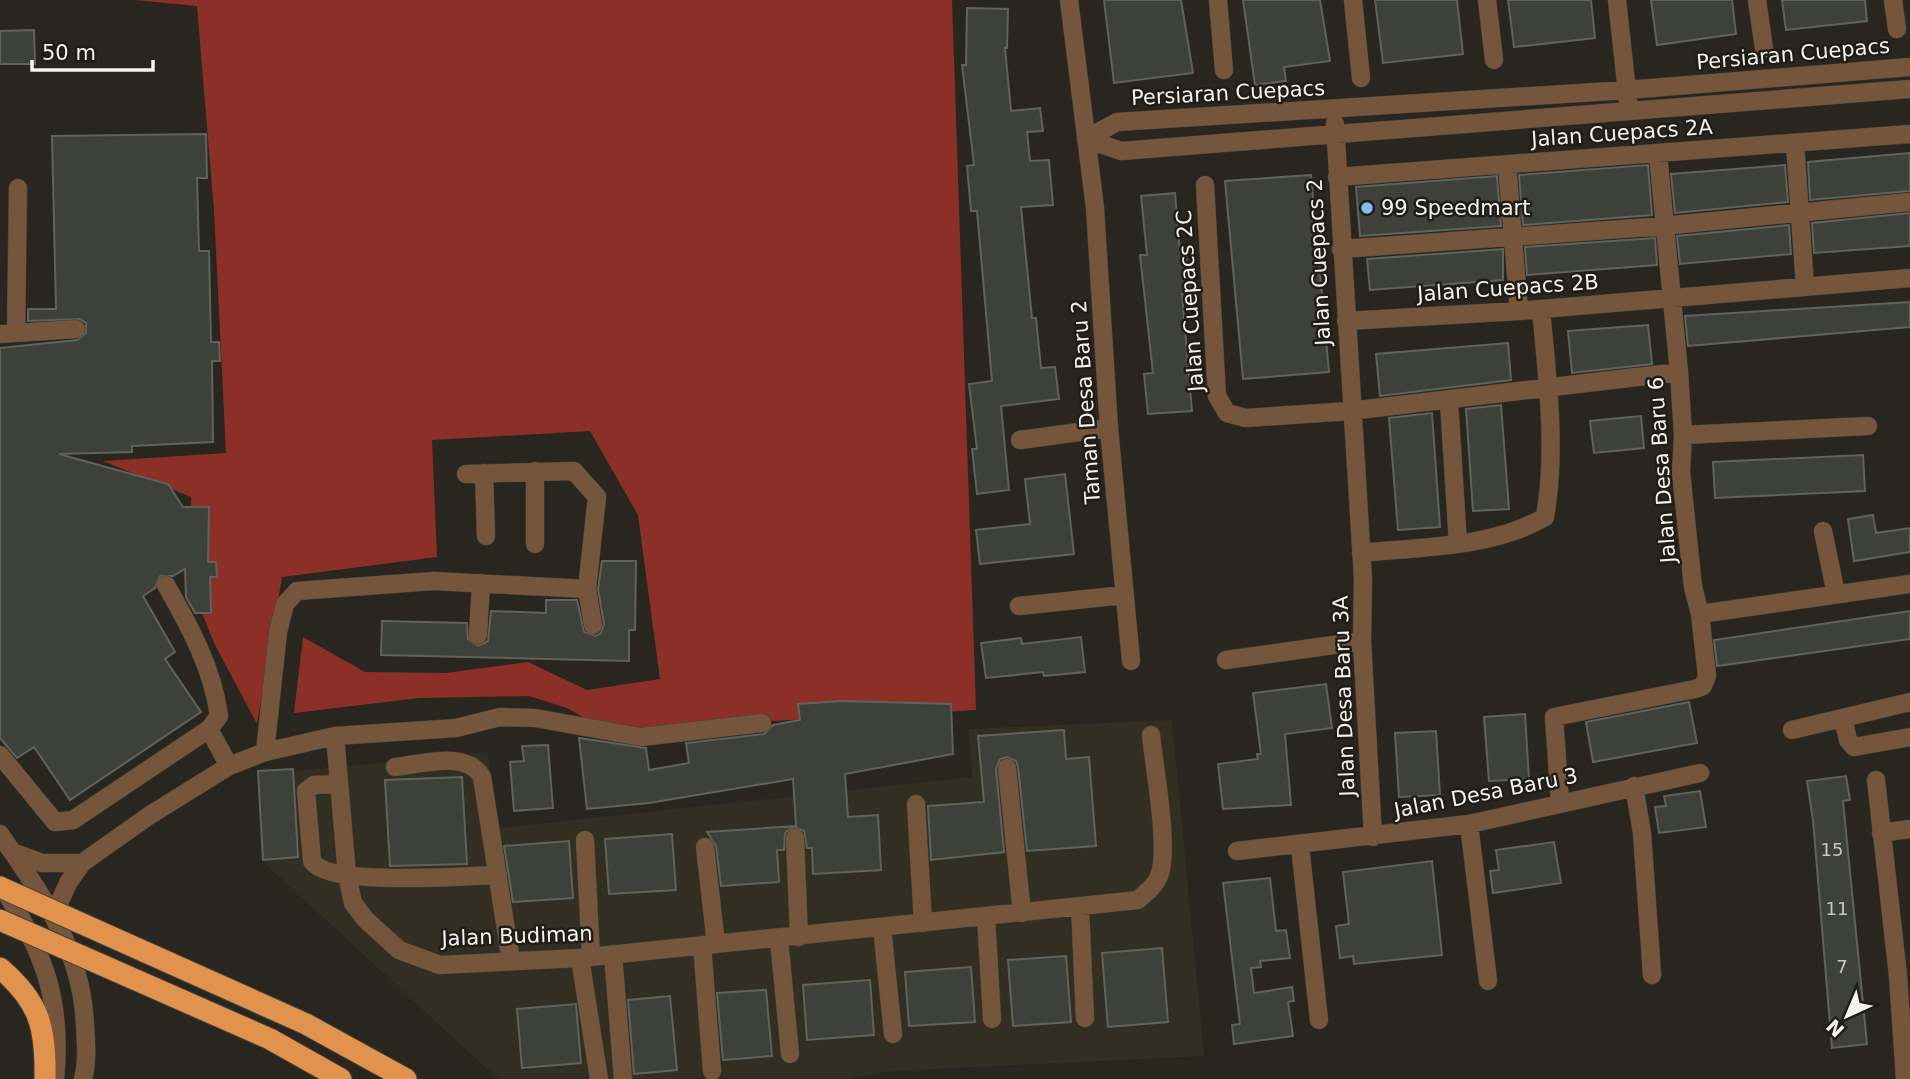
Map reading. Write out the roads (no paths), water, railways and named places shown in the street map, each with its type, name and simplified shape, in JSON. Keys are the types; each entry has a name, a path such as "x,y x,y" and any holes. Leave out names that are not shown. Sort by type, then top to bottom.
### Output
{"highway":[{"path":"0,885 306,1024 406,1079"},
{"path":"0,920 270,1039 341,1079"},
{"path":"0,968 22,987 37,1011 46,1042 46,1079"}],"street":[{"name":"Taman Desa Baru 2","path":"1069,0 1095,208 1109,428 1131,661"},
{"path":"1217,0 1224,70"},
{"path":"1353,0 1361,78"},
{"path":"1487,0 1494,60"},
{"path":"1617,0 1629,112"},
{"path":"1758,0 1763,49"},
{"path":"1893,0 1897,29"},
{"name":"Persiaran Cuepacs","path":"1086,139 1117,122 1627,90 1910,67"},
{"name":"Persiaran Cuepacs","path":"1086,139 1121,150 1910,89"},
{"name":"Jalan Cuepacs 2","path":"1334,110 1360,553"},
{"name":"Jalan Cuepacs 2A","path":"1337,177 1910,134"},
{"path":"1795,144 1805,287"},
{"name":"Jalan Desa Baru 6","path":"1560,803 1554,717 1703,685 1707,676 1700,614 1693,587 1681,472 1683,435 1679,372 1668,226 1658,154"},
{"path":"1507,164 1518,311"},
{"name":"Jalan Cuepacs 2C","path":"1205,185 1217,396 1227,413 1246,418 1350,411 1449,402 1679,372"},
{"path":"18,188 8,333 76,329"},
{"path":"1341,249 1668,226 1910,202"},
{"name":"Jalan Cuepacs 2B","path":"1346,321 1518,311 1910,278"},
{"path":"1360,553 1458,544 1527,527 1545,517 1549,492 1548,387 1541,309"},
{"path":"1449,402 1458,544"},
{"path":"1683,435 1868,426"},
{"path":"1020,440 1109,428"},
{"path":"535,471 535,544"},
{"path":"486,537 475,473 574,471 597,497 587,589 593,625"},
{"path":"1823,531 1836,594"},
{"name":"Jalan Desa Baru 3A","path":"1360,553 1373,837"},
{"path":"265,752 278,632 285,604 297,590 434,580 587,589"},
{"path":"478,635 481,583"},
{"path":"1700,614 1910,584"},
{"path":"0,755 39,806 55,822 73,820 209,729 219,716 217,702 194,634 166,585"},
{"path":"1019,606 1124,595"},
{"path":"1226,660 1362,641"},
{"path":"1792,730 1910,702"},
{"path":"54,915 68,883 82,863 229,766 265,752 335,736 456,727 500,717 535,718 641,737 762,723"},
{"path":"1843,718 1847,740 1854,747 1910,737"},
{"path":"209,729 229,766"},
{"name":"Jalan Budiman","path":"335,736 346,875 353,903 365,919 399,950 440,965 586,957 1138,900 1153,888 1160,874 1163,854 1151,735"},
{"path":"395,767 463,761 477,767 482,777 511,961"},
{"path":"1007,768 1022,913"},
{"name":"Jalan Desa Baru 3","path":"1237,851 1300,846 1469,824 1700,773"},
{"path":"1876,780 1881,833 1904,975 1905,1079"},
{"path":"340,784 314,785 306,791 312,861 320,870 372,878 498,875"},
{"path":"1634,786 1642,833 1651,975"},
{"path":"916,804 923,923"},
{"path":"1469,824 1488,981"},
{"path":"1881,833 1910,829"},
{"path":"0,834 54,915 76,963 85,1003 87,1064 83,1079"},
{"path":"795,838 799,937"},
{"path":"585,840 586,957 599,1079"},
{"path":"1300,846 1319,1020"},
{"path":"705,847 712,1071"},
{"path":"12,852 42,863 82,863"},
{"path":"0,885 22,918 48,972 56,1021 55,1079"},
{"path":"1080,907 1085,1018"},
{"path":"986,916 992,1019"},
{"path":"882,928 893,1034"},
{"path":"779,939 790,1054"},
{"path":"613,954 623,1079"}],"place":[{"name":"99 Speedmart","path":"1367,208"}]}
